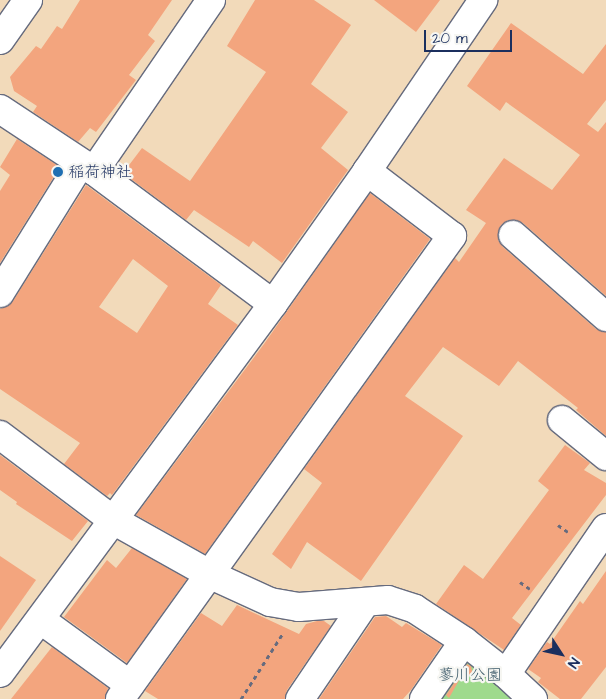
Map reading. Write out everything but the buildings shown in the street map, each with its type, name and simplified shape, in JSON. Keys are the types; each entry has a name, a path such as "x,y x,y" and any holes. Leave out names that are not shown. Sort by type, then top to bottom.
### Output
{"street":[{"path":"0,40 28,0"},
{"path":"0,293 88,167 211,0"},
{"path":"0,673 273,304 367,171 483,0"},
{"path":"0,109 88,167 273,304"},
{"path":"41,620 125,692 211,575 452,236 367,171"},
{"path":"513,235 604,311"},
{"path":"562,420 606,456"},
{"path":"0,435 113,520 211,575 270,602 299,607 388,600 415,609 464,641 506,674 533,699"},
{"path":"506,674 604,533"},
{"path":"300,699 365,603"},
{"path":"424,699 464,641"}],"path":[{"path":"520,582 533,591"},
{"path":"240,699 299,607"}],"green space":[{"name":"蓼川公園","path":"464,641 533,699 424,699"}],"place":[{"name":"稲荷神社","path":"58,172"}]}
